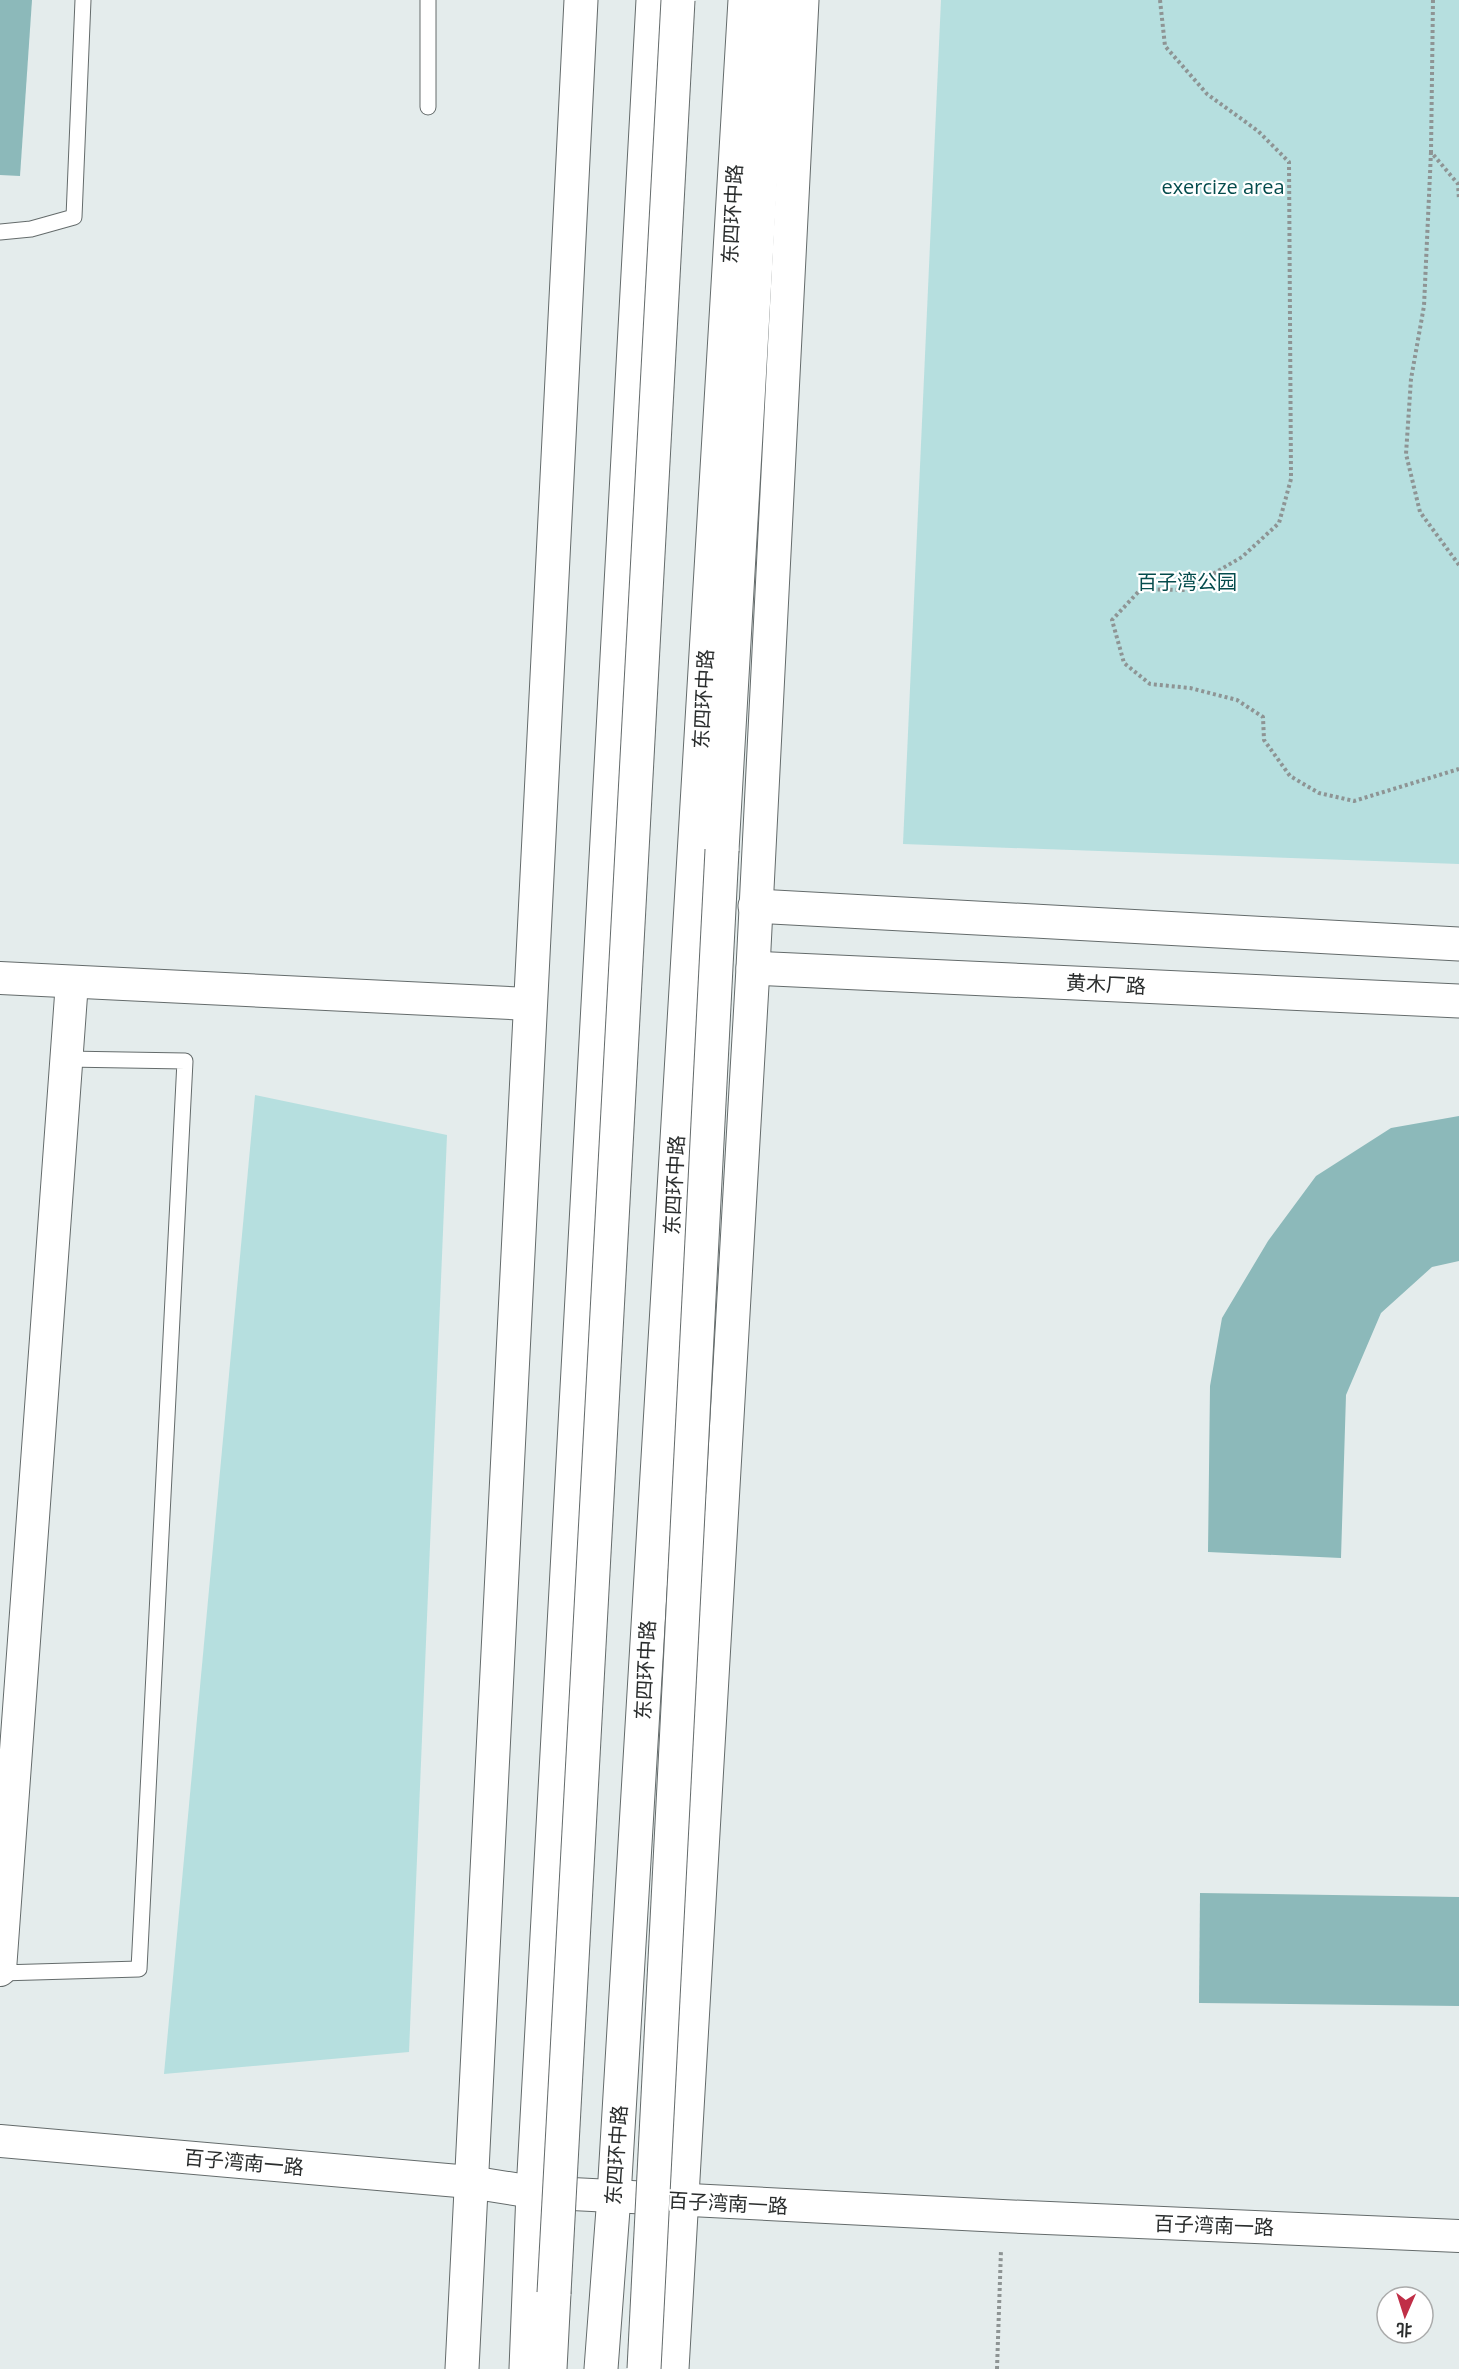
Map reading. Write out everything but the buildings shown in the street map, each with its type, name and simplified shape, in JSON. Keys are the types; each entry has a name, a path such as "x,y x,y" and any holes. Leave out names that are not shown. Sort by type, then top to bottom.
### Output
{"main road":[{"path":"462,2369 581,0"},
{"path":"526,2369 533,2192 653,0"},
{"path":"550,2369 678,0"},
{"name":"东四环中路","path":"601,2369 614,2196 745,0"},
{"name":"东四环中路","path":"644,2369 722,850 771,0"},
{"path":"672,2369 753,968 801,0"},
{"path":"755,906 1459,944"},
{"name":"黄木厂路","path":"753,968 1459,1001"}],"street":[{"path":"0,978 530,1004"},
{"path":"0,1972 72,982"},
{"name":"百子湾南一路","path":"0,2141 470,2182 533,2192 682,2201 1459,2236"}],"lane":[{"path":"0,232 31,229 74,217 83,0"},
{"path":"428,0 428,107"},
{"path":"0,1972 139,1969 185,1061 66,1059"}],"path":[{"path":"1161,0 1165,46 1208,94 1258,131 1290,162 1291,479 1279,523 1242,557 1185,590 1141,589 1112,620 1124,663 1150,684 1190,688 1236,700 1263,717 1264,740 1290,776 1319,793 1354,801 1459,769"},
{"path":"1433,0 1431,152 1424,306 1411,379 1406,453 1420,512 1459,565"},
{"path":"1431,152 1458,184 1459,200"},
{"path":"997,2369 1002,2216"}],"green space":[{"name":"百子湾公园","path":"941,0 1459,0 1459,864 903,844"},
{"path":"255,1095 447,1135 409,2052 164,2074"}],"park label":[{"name":"exercize area","path":"1223,186"}]}
